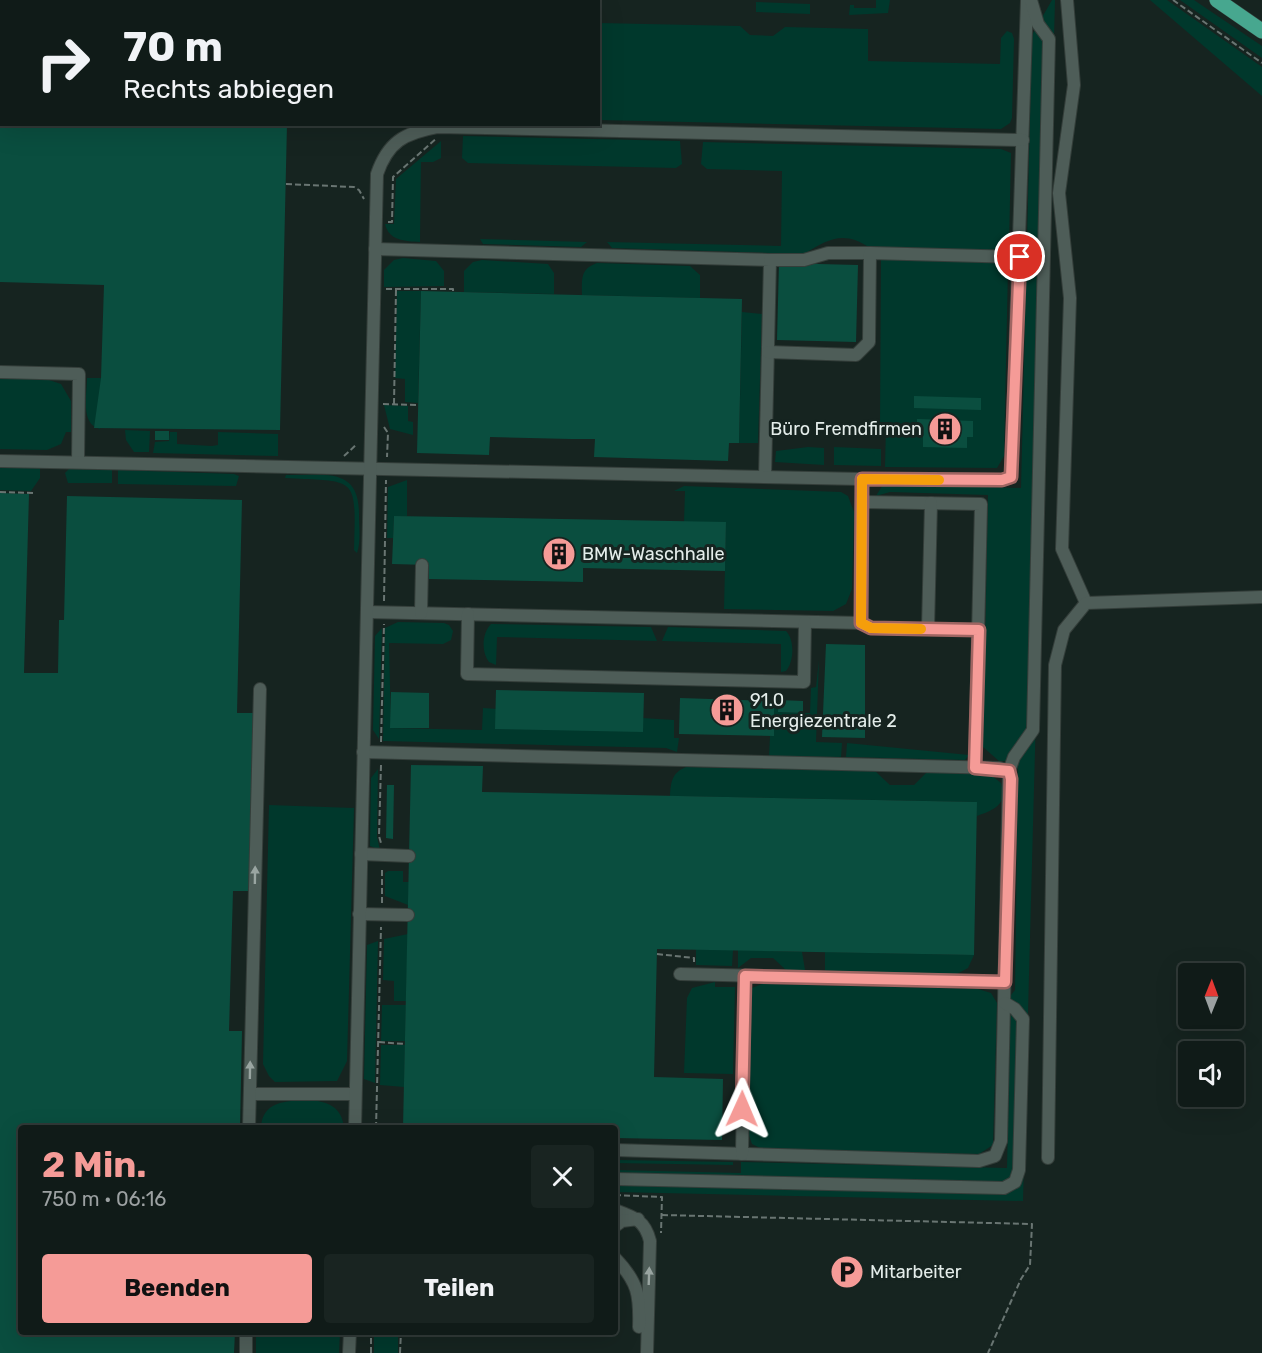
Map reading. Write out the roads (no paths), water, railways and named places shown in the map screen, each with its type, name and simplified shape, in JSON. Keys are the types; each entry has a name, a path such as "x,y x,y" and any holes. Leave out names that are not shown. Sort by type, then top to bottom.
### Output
{"main road":[{"path":"1217,0 1262,31"}],"lane":[{"path":"0,461 862,479 1002,480 1011,477 1029,0"},
{"path":"618,1150 979,1161 995,1156 1001,1141 1009,771 1014,757 1033,730 1049,39 1038,24 1029,0"},
{"path":"1067,0 1074,85 1059,193 1070,298 1062,549 1086,603"},
{"path":"355,1125 377,174 383,156 396,141 415,131 437,127 1023,140"},
{"path":"375,249 770,260 804,260 828,253 1020,257"},
{"path":"768,352 856,355 869,342 870,253"},
{"path":"765,477 770,260"},
{"path":"0,372 79,374 78,462"},
{"path":"861,623 862,479"},
{"path":"862,502 981,504 975,768"},
{"path":"928,629 931,503"},
{"path":"421,613 422,565"},
{"path":"1048,1158 1055,664 1064,630 1086,603 1262,597"},
{"path":"367,612 861,623 871,628 979,630"},
{"path":"468,614 467,675 804,682 806,622"},
{"path":"249,1125 260,689"},
{"path":"363,753 975,768 1009,771"},
{"path":"361,854 409,856"},
{"path":"359,914 408,915"},
{"path":"680,974 1005,982"},
{"path":"742,1154 745,976"},
{"path":"618,1179 1004,1188 1015,1182 1019,1170 1023,1019 1016,1009 1005,1003"},
{"path":"250,1094 356,1094"},
{"path":"618,1211 639,1219 647,1229 650,1241 647,1353"},
{"path":"618,1224 622,1221 639,1219"},
{"path":"618,1261 635,1281 639,1294 639,1353"},
{"path":"246,1335 246,1353"},
{"path":"350,1335 350,1353"}],"place":[{"name":"Büro Fremdfirmen","path":"945,429"},
{"name":"BMW-Waschhalle","path":"559,554"},
{"name":"91.0 Energiezentrale 2","path":"727,710"},
{"name":"Mitarbeiter","path":"847,1272"}]}
